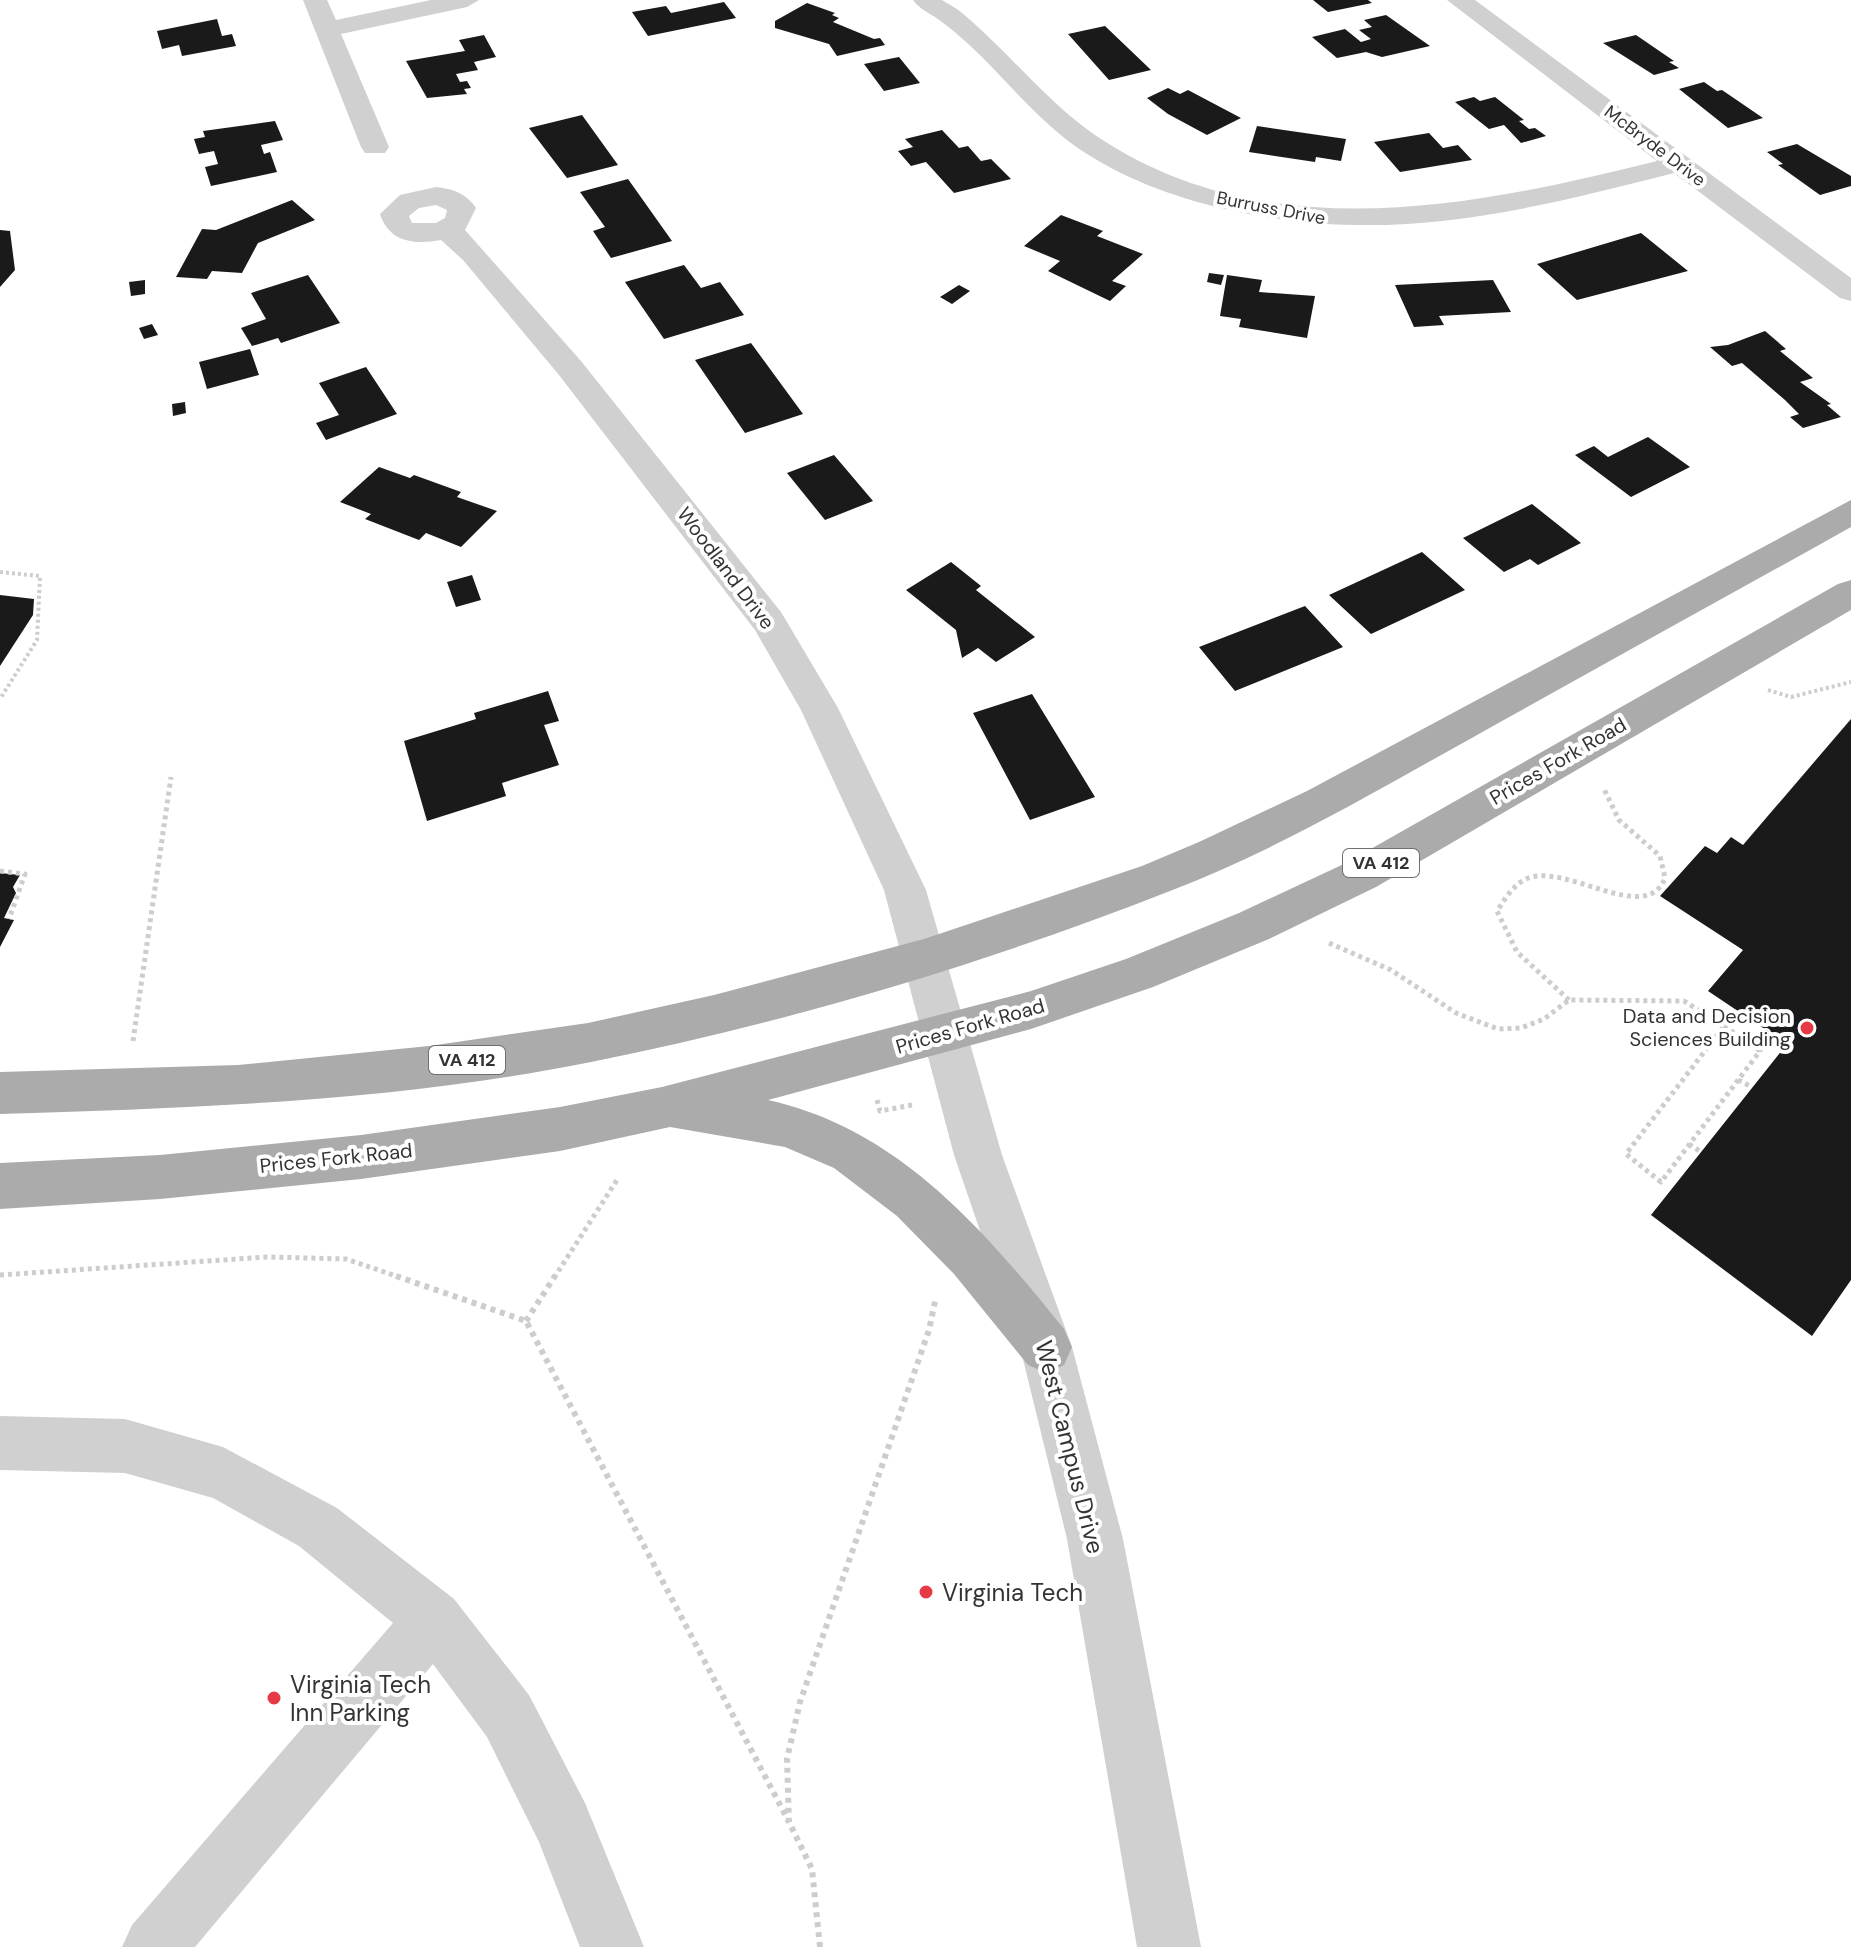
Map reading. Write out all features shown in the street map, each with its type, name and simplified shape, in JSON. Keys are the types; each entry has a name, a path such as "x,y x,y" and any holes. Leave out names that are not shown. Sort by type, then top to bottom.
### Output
{"main road":[{"name":"VA 412","path":"0,1093 118,1091 317,1079 588,1043 729,1011 924,958 1156,879 1254,835 1348,787 1851,512"},
{"name":"Prices Fork Road","path":"0,1186 160,1177 361,1157 560,1129 662,1108 945,1035 1137,974 1254,926 1361,875 1851,593"},
{"path":"662,1108 749,1119 816,1135 859,1159 903,1189 971,1259 1046,1347"}],"street":[{"path":"315,0 375,147"},
{"path":"327,29 467,0"},
{"name":"Burruss Drive","path":"925,0 978,36 1047,110 1107,155 1176,186 1266,210 1360,221 1429,217 1528,201 1678,164"},
{"name":"McBryde Drive","path":"1459,0 1851,292"},
{"name":"Woodland Drive","path":"447,229 474,254 570,368 768,621 819,708 905,890 924,958"},
{"name":"West Campus Drive","path":"924,958 978,1155 1046,1347 1095,1539 1169,1947"},
{"path":"0,1443 125,1446 223,1474 318,1527 434,1619 508,1716 563,1825 612,1947"},
{"path":"154,1947 434,1619"}],"path":[{"path":"0,572 40,576 37,640 0,699"},
{"path":"1768,690 1791,697 1851,682"},
{"path":"118,1091 133,1047 171,777"},
{"path":"1603,787 1618,819 1655,849 1663,861 1666,873 1661,887 1650,896 1632,897 1552,873 1529,877 1507,892 1497,911 1514,952 1532,972 1569,1000 1684,1001 1724,1026 1760,1051 1661,1182 1626,1154 1724,1026 1737,1011"},
{"path":"0,871 25,874 9,919"},
{"path":"1329,943 1345,953 1387,968 1464,1019 1493,1029 1522,1028 1553,1016 1569,1000"},
{"path":"1738,1080 1752,1087"},
{"path":"875,1095 880,1111 912,1105"},
{"path":"1689,1144 1701,1152"},
{"path":"526,1321 617,1180"},
{"path":"0,1275 267,1257 346,1259 526,1321 812,1869 820,1947"},
{"path":"789,1822 787,1759 800,1702 929,1330 935,1290"}],"building":[{"path":"1313,0 1368,0 1372,3 1328,12"},
{"path":"724,2 736,18 648,36 632,12 666,6 671,13"},
{"path":"807,3 835,13 832,15 839,18 833,22 874,39 880,38 885,45 837,56 829,44 775,28 775,21"},
{"path":"1386,15 1430,46 1382,57 1366,52 1337,58 1312,37 1345,29 1361,42 1371,39 1359,30 1372,27 1364,20"},
{"path":"217,19 222,36 232,34 236,46 182,56 179,45 162,49 157,31"},
{"path":"1105,26 1151,70 1109,80 1068,34"},
{"path":"484,35 496,57 474,62 478,70 456,74 460,82 467,81 471,88 464,89 467,94 427,98 406,61 465,51 459,40"},
{"path":"1636,35 1674,61 1669,62 1679,68 1654,75 1603,43"},
{"path":"899,57 920,83 884,91 864,64"},
{"path":"1704,82 1717,91 1722,90 1763,118 1728,128 1679,89"},
{"path":"1168,88 1180,94 1188,90 1241,118 1207,135 1168,114 1147,98"},
{"path":"1474,97 1480,101 1495,97 1524,120 1519,121 1529,129 1535,128 1546,136 1521,143 1504,125 1489,129 1455,102"},
{"path":"582,115 618,165 567,178 529,128"},
{"path":"275,121 283,140 261,145 264,154 270,152 277,172 211,186 205,167 218,164 214,151 199,154 194,139 205,137 203,131"},
{"path":"1257,126 1346,139 1341,161 1316,157 1315,162 1249,152"},
{"path":"942,130 959,148 968,146 981,161 991,159 1011,179 954,193 926,162 911,166 898,151 913,147 905,139"},
{"path":"1429,133 1443,148 1458,145 1472,160 1400,172 1374,142"},
{"path":"1797,144 1851,176 1851,186 1820,195 1778,165 1783,164 1767,152"},
{"path":"628,179 672,241 611,258 593,231 605,227 580,192"},
{"path":"292,200 315,220 258,243 242,273 212,271 207,279 176,277 202,229 216,230"},
{"path":"1061,215 1103,231 1097,236 1143,254 1112,281 1126,286 1110,301 1048,271 1060,261 1024,246"},
{"path":"0,230 10,231 15,270 0,287"},
{"path":"1641,233 1688,271 1577,300 1537,264"},
{"path":"684,265 701,288 720,282 744,315 664,339 625,282"},
{"path":"1209,273 1224,275 1221,285 1207,282"},
{"path":"308,275 340,323 281,343 278,338 252,346 241,328 266,319 251,293"},
{"path":"1227,275 1262,280 1259,292 1315,296 1307,338 1239,327 1241,319 1220,316"},
{"path":"145,280 145,294 131,296 129,282"},
{"path":"1493,280 1511,312 1439,316 1444,325 1414,327 1395,285"},
{"path":"959,285 970,291 952,304 940,297"},
{"path":"152,324 158,335 144,339 139,328"},
{"path":"1765,331 1786,349 1780,351 1813,378 1800,382 1831,404 1827,405 1841,417 1803,428 1790,417 1799,414 1785,400 1742,363 1732,366 1710,347 1728,345"},
{"path":"751,343 803,414 745,433 695,360"},
{"path":"250,349 259,375 207,389 199,362"},
{"path":"366,367 397,414 326,440 316,423 339,415 319,383"},
{"path":"185,402 186,413 173,416 172,404"},
{"path":"1648,437 1690,467 1631,497 1575,455 1594,446 1608,457"},
{"path":"834,455 873,501 825,520 787,473"},
{"path":"379,467 410,478 414,475 461,492 457,497 497,511 461,547 426,533 419,540 365,519 371,514 340,502"},
{"path":"1532,504 1581,543 1538,565 1530,559 1504,572 1463,538"},
{"path":"1422,552 1465,590 1371,634 1329,595"},
{"path":"951,562 981,586 976,590 1035,637 996,662 978,648 962,658 956,630 906,590"},
{"path":"472,575 481,600 456,607 447,582"},
{"path":"0,595 34,599 33,615 0,666"},
{"path":"1305,606 1343,647 1235,691 1199,647"},
{"path":"548,691 559,721 544,725 559,765 502,783 506,796 427,821 404,741 476,719 474,713"},
{"path":"1032,694 1095,797 1030,820 973,713"},
{"name":"Data and Decision Sciences Building","path":"1851,719 1851,1280 1812,1336 1651,1215 1787,1044 1708,991 1743,950 1660,896 1705,846 1717,853 1731,837 1743,845"},
{"path":"0,873 20,875 13,887 16,893 4,918 14,920 0,947"}],"place":[{"name":"Data and Decision Sciences Building","path":"1807,1028"},
{"name":"Virginia Tech","path":"926,1592"},
{"name":"Virginia Tech Inn Parking","path":"274,1698"}]}
